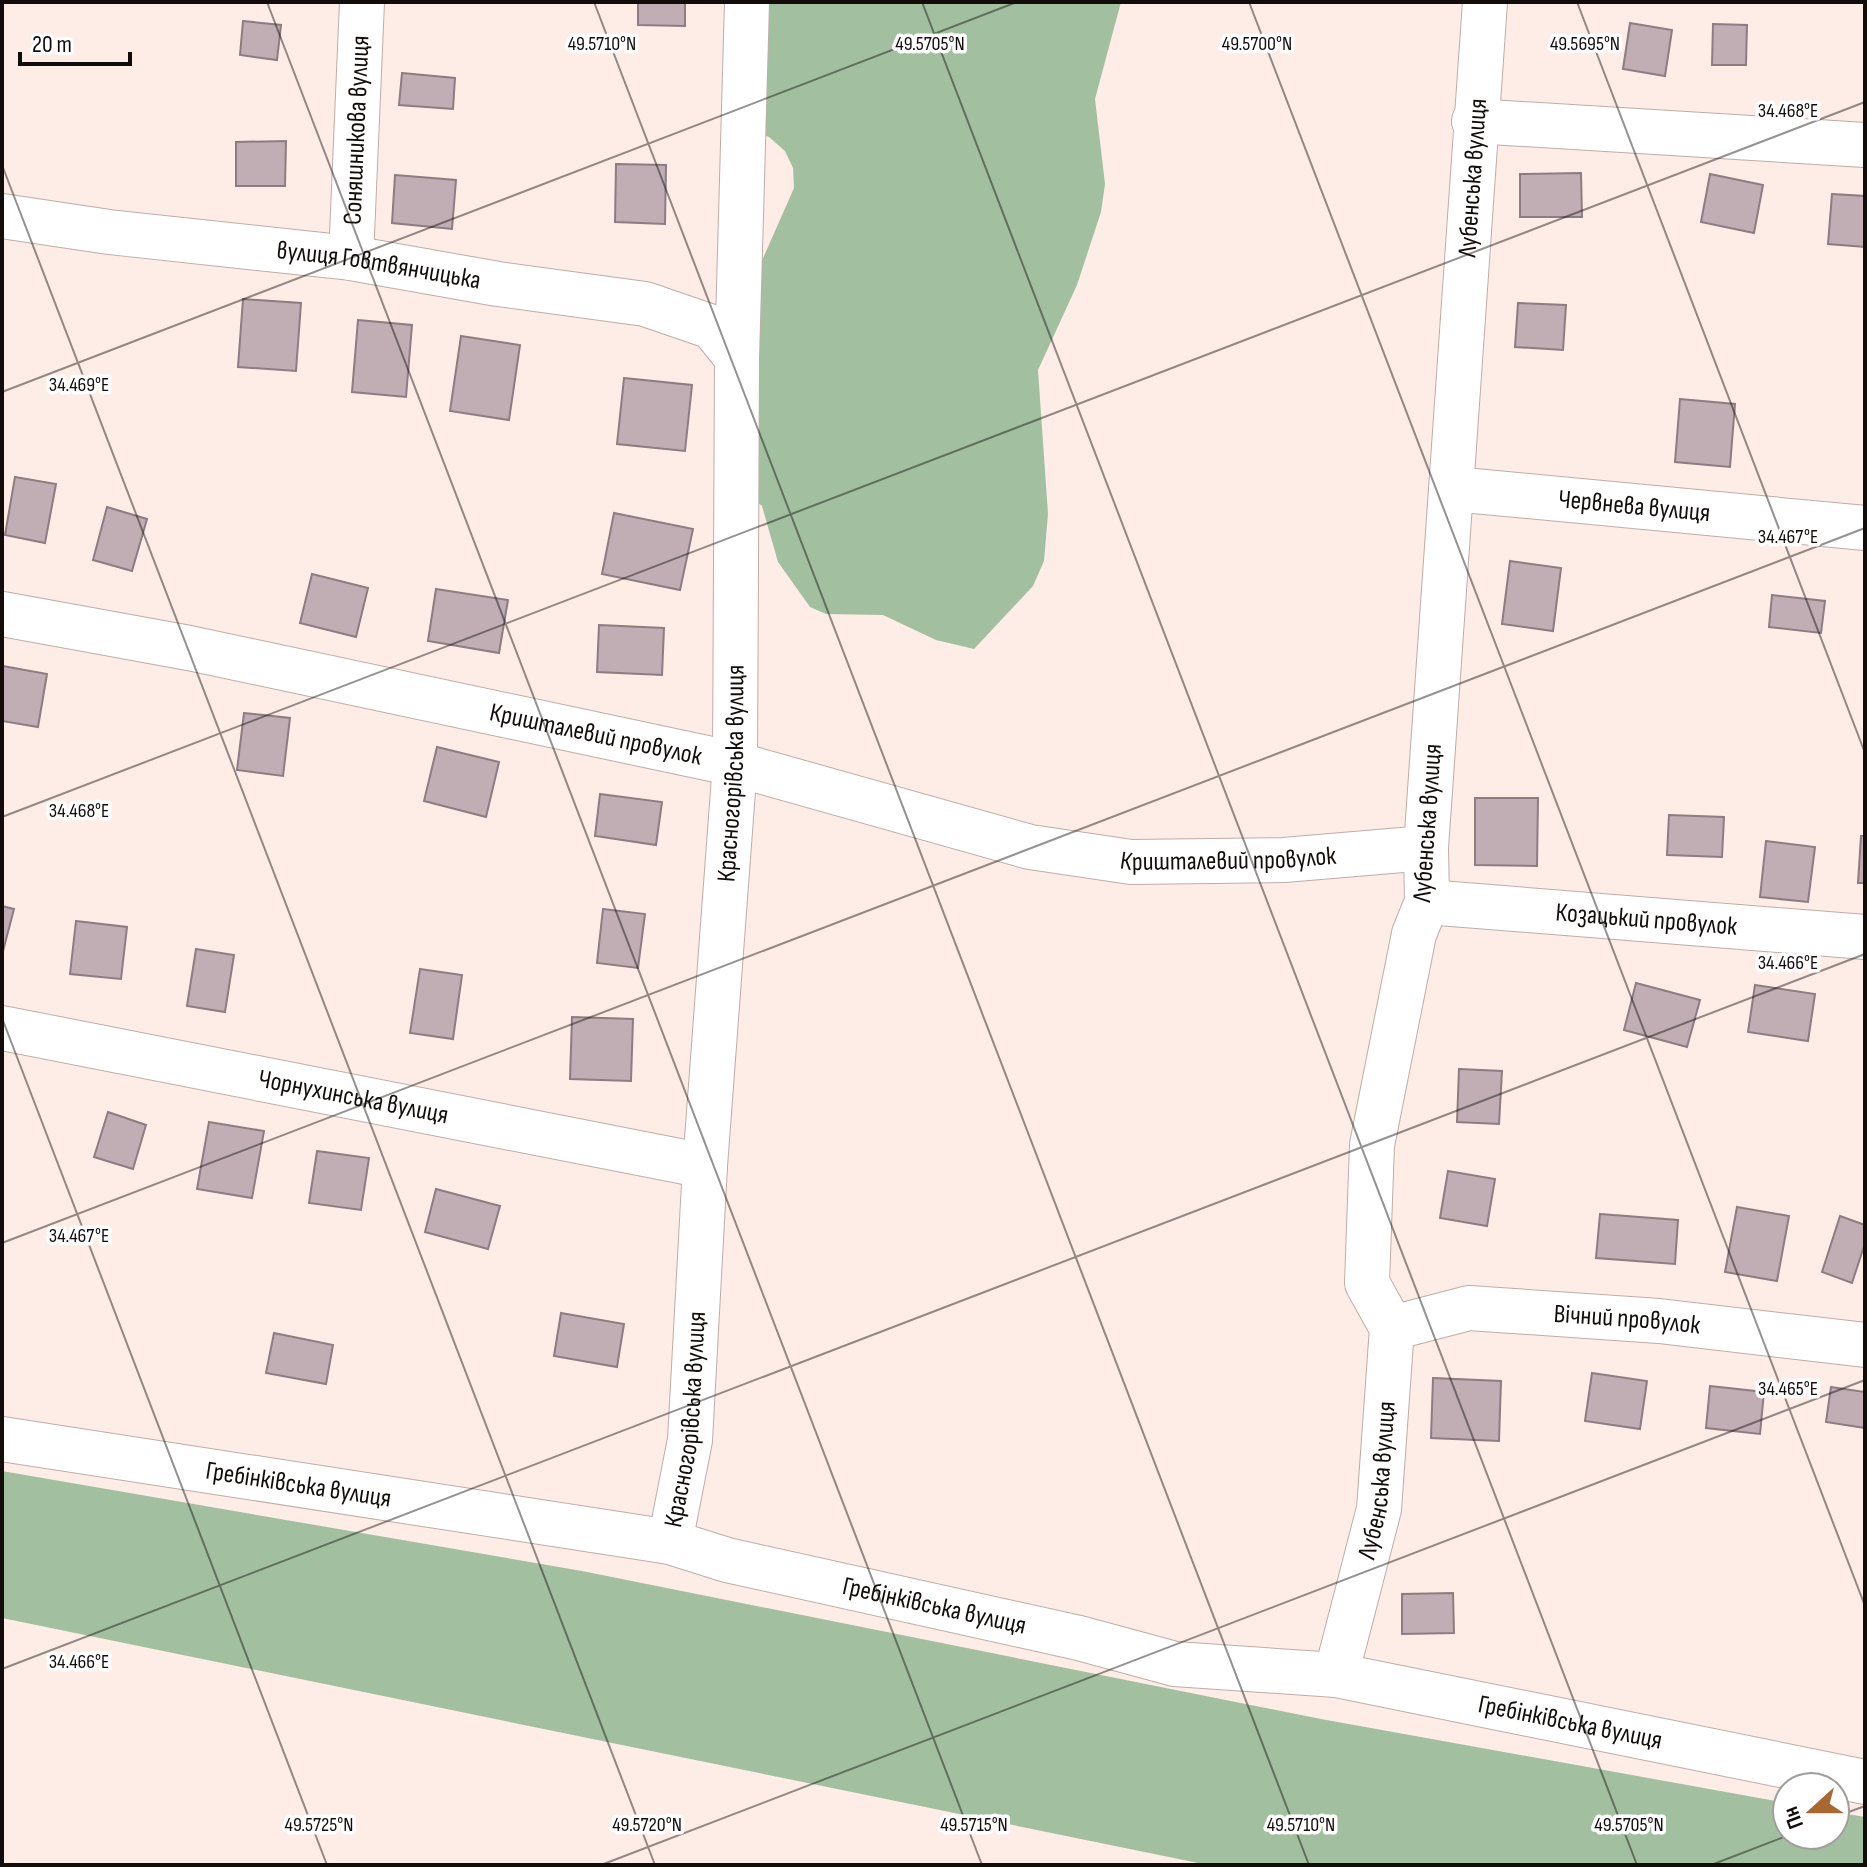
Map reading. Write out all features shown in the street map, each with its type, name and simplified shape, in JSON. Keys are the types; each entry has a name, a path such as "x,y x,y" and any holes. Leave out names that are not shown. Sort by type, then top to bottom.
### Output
{"street":[{"name":"Соняшникова вулиця","path":"351,258 362,2"},
{"name":"Красногорівська вулиця","path":"670,1542 690,1440 705,1166 735,764 737,358 747,2"},
{"name":"Лубенська вулиця","path":"1336,1675 1379,1509 1392,1328 1367,1283 1372,1145 1414,934 1427,902 1426,848 1453,489 1474,121 1485,2"},
{"path":"1474,121 1865,145"},
{"name":"вулиця Говтвянчицька","path":"2,216 109,232 351,258 498,284 645,304 712,327 737,358"},
{"name":"Червнева вулиця","path":"1453,489 1865,528"},
{"name":"Кришталевий провулок","path":"2,614 189,648 735,764 1030,847 1131,862 1284,860 1426,848"},
{"name":"Козацький провулок","path":"1427,902 1865,937"},
{"name":"Чорнухинська вулиця","path":"2,1028 705,1166"},
{"name":"Вічний провулок","path":"1392,1328 1469,1308 1659,1321 1865,1345"},
{"name":"Гребінківська вулиця","path":"2,1439 670,1542 727,1560 1079,1638 1175,1664 1336,1675 1865,1782"}],"green space":[{"path":"726,2 1121,2 1095,99 1105,184 1101,212 1077,285 1038,370 1048,514 1044,561 1033,586 974,649 936,640 883,615 826,614 810,607 778,562 762,506 741,488 753,281 794,188 793,168 785,151 769,137 733,121"},
{"path":"2,1471 582,1571 1321,1719 1771,1800 1771,1851 1851,1851 1851,1815 1865,1817 1865,1865 1208,1865 2,1618"}],"building":[{"path":"638,2 685,2 685,26 638,25"},
{"path":"243,21 281,25 277,60 240,55"},
{"path":"1630,23 1672,30 1665,76 1623,69"},
{"path":"1713,24 1747,25 1746,65 1712,65"},
{"path":"402,73 455,78 453,109 399,105"},
{"path":"286,141 285,186 236,186 236,142"},
{"path":"616,164 666,165 665,224 615,222"},
{"path":"1581,173 1582,217 1520,217 1520,174"},
{"path":"1710,174 1763,185 1754,233 1701,222"},
{"path":"395,175 456,180 452,229 392,223"},
{"path":"1832,194 1865,196 1865,247 1828,244"},
{"path":"243,299 301,303 296,371 238,367"},
{"path":"1518,303 1566,305 1563,350 1515,347"},
{"path":"358,320 412,325 406,397 352,392"},
{"path":"461,336 520,345 509,420 450,411"},
{"path":"624,378 692,385 685,451 617,444"},
{"path":"1680,399 1735,404 1730,467 1675,462"},
{"path":"15,477 56,484 45,543 5,535"},
{"path":"107,507 147,519 132,571 93,560"},
{"path":"614,513 693,529 680,590 602,574"},
{"path":"1510,561 1561,568 1553,631 1502,624"},
{"path":"312,574 368,588 356,637 300,623"},
{"path":"436,589 508,600 499,653 428,641"},
{"path":"1772,595 1825,601 1821,633 1769,627"},
{"path":"599,625 664,628 662,675 597,672"},
{"path":"3,666 47,674 38,727 2,721"},
{"path":"244,713 290,718 283,776 237,770"},
{"path":"437,747 499,762 486,817 424,801"},
{"path":"600,794 662,802 656,845 595,836"},
{"path":"1475,798 1538,798 1537,866 1475,865"},
{"path":"1669,815 1724,817 1722,857 1667,855"},
{"path":"1861,836 1865,836 1865,883 1858,883"},
{"path":"1766,841 1815,847 1808,902 1760,897"},
{"path":"2,906 14,909 2,955"},
{"path":"603,909 645,914 638,968 597,963"},
{"path":"76,921 127,927 121,979 70,974"},
{"path":"196,949 234,955 225,1012 187,1006"},
{"path":"420,969 462,975 453,1039 410,1033"},
{"path":"1636,983 1700,1000 1687,1047 1624,1030"},
{"path":"1755,985 1815,994 1808,1041 1748,1032"},
{"path":"572,1017 633,1019 631,1081 570,1079"},
{"path":"1459,1069 1502,1071 1499,1124 1457,1122"},
{"path":"108,1112 146,1125 133,1169 94,1157"},
{"path":"209,1122 264,1131 252,1198 197,1189"},
{"path":"317,1151 369,1158 361,1210 309,1203"},
{"path":"1448,1171 1495,1179 1487,1226 1440,1218"},
{"path":"436,1189 500,1206 488,1249 425,1232"},
{"path":"1737,1207 1789,1216 1777,1281 1725,1272"},
{"path":"1600,1214 1678,1220 1675,1264 1596,1258"},
{"path":"1840,1216 1865,1225 1865,1243 1852,1283 1822,1272"},
{"path":"561,1313 624,1324 617,1367 554,1356"},
{"path":"274,1333 333,1345 326,1384 266,1373"},
{"path":"1592,1373 1647,1381 1640,1429 1585,1421"},
{"path":"1433,1378 1501,1381 1499,1441 1431,1438"},
{"path":"1710,1386 1764,1392 1760,1434 1706,1428"},
{"path":"1831,1387 1865,1392 1865,1428 1826,1422"},
{"path":"1453,1593 1454,1633 1402,1634 1402,1594"}]}
